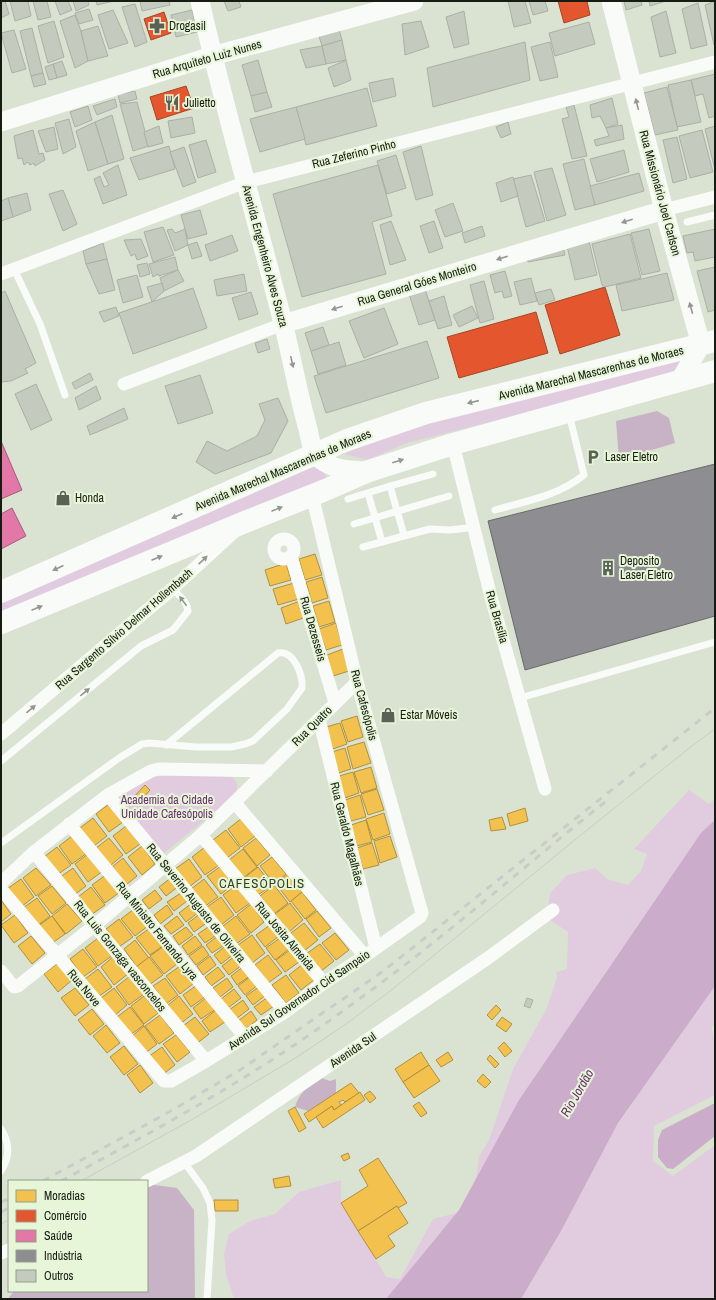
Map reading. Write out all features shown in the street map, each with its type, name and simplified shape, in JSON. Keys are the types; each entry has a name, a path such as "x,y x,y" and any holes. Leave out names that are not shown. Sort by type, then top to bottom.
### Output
{"highway":[{"name":"Avenida Marechal Mascarenhas de Moraes","path":"1,592 348,440 426,413 708,343"},
{"path":"1,623 369,471 453,444 715,371"}],"main road":[{"name":"Avenida Engenheiro Alves Souza","path":"200,1 212,56 283,324 305,419 315,454"},
{"name":"Rua Arquiteto Luiz Nunes","path":"1,122 212,56 414,1"},
{"name":"Rua Missionário Joel Carlson","path":"611,1 664,210 708,343"},
{"name":"Rua General Góes Monteiro","path":"283,324 664,210"},
{"path":"680,380 708,343"},
{"path":"315,454 326,463 333,466 350,471 369,471"}],"street":[{"name":"Rua Zeferino Pinho","path":"1,274 246,182 715,62"},
{"name":"Rua General Góes Monteiro","path":"664,210 715,197"},
{"name":"Rua General Góes Monteiro","path":"124,384 283,324"},
{"name":"Rua Brasília","path":"453,444 470,527 545,789"},
{"name":"Rua Cafesópolis","path":"312,495 357,682 422,913"},
{"name":"Rua Sargento Sílvio Delmar Hollembach","path":"1,734 172,589 245,522"},
{"name":"Rua Dezesseis","path":"291,556 335,703"},
{"name":"Rua Quatro","path":"1,971 14,987 18,986 57,956 166,866 201,835 357,682"},
{"name":"Rua Geraldo Magalhães","path":"319,719 376,948"},
{"path":"1,883 34,852 108,795 151,772 160,769 267,771"},
{"name":"Rua Severino Augusto de Oliveira","path":"108,795 285,1012"},
{"path":"235,803 365,956"},
{"name":"Rua Ministro Fernando Lyra","path":"69,824 245,1037"},
{"name":"Rua Josita Almeida","path":"201,835 324,983"},
{"name":"Rua Luis Gonzaga vasconcelos","path":"34,852 206,1061"},
{"name":"Rua Nove","path":"1,889 161,1078 164,1081 171,1081"},
{"name":"Avenida Sul","path":"148,1180 196,1156 488,958 553,910"},
{"name":"Avenida Sul Governador Cid Sampaio","path":"171,1081 285,1012 324,983 420,917 422,913"}],"lane":[{"path":"687,222 715,215"},
{"path":"14,269 40,324 65,395"},
{"path":"494,510 554,493 574,483 584,475 569,412"},
{"path":"348,499 433,474"},
{"path":"390,486 404,535"},
{"path":"368,493 382,542"},
{"path":"354,524 449,496"},
{"path":"363,547 430,529 450,530 470,527"},
{"path":"1,762 142,646 173,630 188,611 184,601 172,589"},
{"path":"520,698 715,642"},
{"path":"1,842 138,746 149,744 196,747 231,747 253,741 287,709 302,688 300,674 295,662 287,654 283,652 278,653 166,745"},
{"path":"1,1129 7,1142 8,1152 6,1163 1,1171"},
{"path":"184,1162 203,1188 210,1204 212,1220 207,1299"}],"green space":[{"path":"684,357 672,376 407,443 367,460 345,454 375,438 455,412"},
{"path":"319,464 327,479 1,615 1,598"},
{"name":"Academia da Cidade Unidade Cafesópolis","path":"152,773 231,776 237,784 237,789 232,798 163,854 116,801"},
{"path":"689,790 709,804 715,799 715,845 414,1299 234,1299 226,1275 224,1253 229,1234 250,1221 275,1214 299,1192 341,1180 341,1203 386,1277 400,1279 433,1219 468,1210 477,1173 479,1157 489,1140 513,1069 547,1008 557,977 556,972 567,969 568,932 547,918 550,893 567,875 595,868 607,879 628,885 641,871 647,854 634,849"},
{"path":"715,986 715,1022 712,1028 715,1044 715,1095 654,1126 653,1161 673,1176 715,1145 715,1299 521,1299 561,1231 618,1123"}],"shaded area":[{"path":"657,411 669,418 675,443 619,460 616,421"},
{"path":"322,1078 330,1081 336,1079 336,1093 308,1111 295,1107 302,1093 313,1083"},
{"path":"148,1184 177,1188 194,1210 195,1299 8,1299 13,1292 148,1292"}],"water":[{"name":"Rio Jordão","path":"715,820 715,986 618,1123 561,1231 521,1299 386,1299 459,1210 519,1100 701,833"},
{"path":"715,1103 715,1136 673,1169 667,1168 658,1157 658,1140 662,1130"}],"building: Moradias":[{"path":"315,554 322,575 305,580 299,559"},
{"path":"286,563 291,580 270,586 265,570"},
{"path":"322,577 328,598 312,603 306,582"},
{"path":"294,583 299,599 278,605 273,589"},
{"path":"300,601 306,617 286,624 281,608"},
{"path":"329,601 335,622 319,627 313,606"},
{"path":"336,623 342,645 326,650 319,629"},
{"path":"343,649 349,671 333,676 327,655"},
{"path":"357,716 363,737 348,742 341,721"},
{"path":"340,723 347,744 333,749 326,727"},
{"path":"364,742 371,763 353,769 347,747"},
{"path":"345,748 351,769 339,773 332,752"},
{"path":"371,767 377,788 361,793 354,772"},
{"path":"353,772 359,793 345,798 339,776"},
{"path":"145,785 150,790 137,805 131,800"},
{"path":"377,789 384,810 368,815 361,794"},
{"path":"360,795 366,817 351,821 345,800"},
{"path":"109,804 123,822 109,832 96,814"},
{"path":"525,808 528,821 510,826 507,814"},
{"path":"384,813 390,834 373,840 366,819"},
{"path":"502,817 506,829 491,831 489,820"},
{"path":"93,818 107,836 94,846 80,828"},
{"path":"242,818 255,836 241,847 228,829"},
{"path":"366,820 372,842 357,846 351,825"},
{"path":"126,826 140,844 126,854 113,836"},
{"path":"226,830 240,848 227,858 213,840"},
{"path":"72,836 87,853 72,864 59,846"},
{"path":"390,836 397,857 380,863 374,841"},
{"path":"109,838 123,855 110,866 96,848"},
{"path":"256,838 270,855 257,866 243,848"},
{"path":"372,843 379,865 363,869 357,848"},
{"path":"142,846 155,864 142,875 128,857"},
{"path":"57,847 71,865 57,875 44,857"},
{"path":"205,847 219,865 205,875 192,857"},
{"path":"243,849 257,867 243,878 229,860"},
{"path":"89,853 103,871 88,882 75,864"},
{"path":"272,857 286,874 274,884 260,866"},
{"path":"123,858 137,876 126,885 112,867"},
{"path":"189,859 202,877 189,887 175,869"},
{"path":"221,866 234,884 221,894 207,876"},
{"path":"258,867 272,885 258,895 244,878"},
{"path":"36,868 51,885 36,896 23,878"},
{"path":"73,868 86,886 73,896 59,878"},
{"path":"107,874 120,892 105,903 92,885"},
{"path":"288,874 302,892 290,902 276,884"},
{"path":"172,877 179,886 166,896 159,887"},
{"path":"21,879 34,897 21,907 7,889"},
{"path":"204,879 218,897 204,907 191,889"},
{"path":"236,885 250,903 236,913 223,895"},
{"path":"274,885 288,903 274,914 260,896"},
{"path":"52,886 66,903 52,914 38,896"},
{"path":"91,887 105,905 91,915 78,897"},
{"path":"155,890 162,899 149,909 142,900"},
{"path":"302,892 316,910 305,919 291,901"},
{"path":"181,893 187,901 174,911 167,902"},
{"path":"221,897 234,915 221,925 207,907"},
{"path":"37,898 50,916 37,926 23,908"},
{"path":"1,900 11,914 1,922"},
{"path":"192,903 199,912 186,922 179,913"},
{"path":"290,903 303,920 289,932 275,914"},
{"path":"67,904 82,921 66,934 52,916"},
{"path":"251,904 264,922 251,933 237,915"},
{"path":"167,905 173,914 160,924 154,915"},
{"path":"134,909 148,926 135,936 121,919"},
{"path":"317,911 331,928 319,937 306,919"},
{"path":"201,913 208,922 194,932 188,923"},
{"path":"15,915 28,933 14,943 1,925"},
{"path":"52,916 65,934 51,944 38,926"},
{"path":"177,916 184,925 171,934 164,926"},
{"path":"236,916 250,934 236,944 223,926"},
{"path":"119,919 133,937 119,947 106,929"},
{"path":"304,923 318,940 304,951 291,933"},
{"path":"211,925 218,934 205,943 198,934"},
{"path":"270,925 279,936 265,947 256,935"},
{"path":"186,927 193,935 179,945 173,936"},
{"path":"150,928 164,945 150,955 136,938"},
{"path":"335,933 349,950 336,960 322,943"},
{"path":"219,935 226,944 212,953 206,945"},
{"path":"252,935 265,953 252,963 238,945"},
{"path":"31,936 45,953 32,964 18,946"},
{"path":"195,936 202,945 188,955 182,946"},
{"path":"98,938 113,955 98,966 85,948"},
{"path":"280,938 289,949 275,960 266,948"},
{"path":"135,940 149,958 137,967 124,949"},
{"path":"320,944 334,961 320,972 306,954"},
{"path":"227,945 234,954 221,964 214,955"},
{"path":"164,946 178,963 164,974 150,956"},
{"path":"203,946 209,955 196,965 189,956"},
{"path":"83,949 97,967 83,977 70,959"},
{"path":"290,950 299,962 285,972 276,960"},
{"path":"268,955 282,973 268,983 255,965"},
{"path":"114,956 128,974 114,985 101,967"},
{"path":"210,956 216,965 203,975 197,966"},
{"path":"235,956 242,965 229,975 222,966"},
{"path":"149,957 163,975 149,985 136,967"},
{"path":"58,963 71,981 58,992 44,974"},
{"path":"303,964 315,979 301,990 289,975"},
{"path":"180,966 194,983 180,994 166,976"},
{"path":"244,966 250,976 237,985 231,976"},
{"path":"218,967 225,976 211,986 205,977"},
{"path":"98,969 112,987 98,997 85,979"},
{"path":"286,975 299,993 286,1003 272,985"},
{"path":"130,976 144,994 129,1005 116,987"},
{"path":"251,976 258,985 245,995 238,986"},
{"path":"165,978 178,995 166,1004 153,986"},
{"path":"227,978 233,987 220,997 213,988"},
{"path":"197,985 206,996 191,1007 183,995"},
{"path":"260,986 266,995 253,1005 246,996"},
{"path":"75,988 89,1005 75,1016 61,998"},
{"path":"114,988 127,1005 114,1016 101,998"},
{"path":"234,989 241,998 228,1008 221,999"},
{"path":"144,996 158,1013 144,1024 131,1006"},
{"path":"179,996 193,1014 180,1024 167,1006"},
{"path":"207,997 216,1009 201,1019 193,1008"},
{"path":"268,997 274,1006 261,1015 254,1007"},
{"path":"243,1000 249,1009 236,1019 229,1010"},
{"path":"496,1005 501,1010 492,1020 487,1015"},
{"path":"130,1007 144,1025 130,1035 117,1017"},
{"path":"92,1009 104,1024 90,1035 78,1020"},
{"path":"216,1010 225,1022 210,1032 202,1021"},
{"path":"251,1011 257,1020 244,1030 238,1021"},
{"path":"160,1015 174,1033 159,1044 145,1026"},
{"path":"195,1017 209,1034 196,1044 183,1026"},
{"path":"502,1017 512,1024 506,1032 496,1025"},
{"path":"106,1025 120,1043 107,1053 93,1036"},
{"path":"144,1026 157,1044 144,1054 131,1037"},
{"path":"176,1035 190,1052 177,1062 163,1044"},
{"path":"504,1042 512,1051 505,1057 498,1048"},
{"path":"124,1046 138,1064 124,1075 110,1057"},
{"path":"162,1047 175,1065 162,1075 148,1057"},
{"path":"421,1052 429,1065 403,1082 395,1069"},
{"path":"448,1052 453,1060 441,1067 436,1060"},
{"path":"490,1055 499,1064 495,1068 487,1059"},
{"path":"140,1065 153,1083 140,1093 127,1075"},
{"path":"429,1065 440,1081 414,1098 403,1082"},
{"path":"483,1074 491,1082 485,1088 477,1081"},
{"path":"351,1083 359,1093 345,1102 343,1100 339,1102 341,1105 334,1110 332,1106 309,1122 304,1114"},
{"path":"370,1091 376,1098 370,1103 364,1095"},
{"path":"360,1092 365,1100 323,1128 316,1117 332,1106 334,1110"},
{"path":"419,1102 427,1113 421,1117 413,1106"},
{"path":"295,1107 306,1128 299,1132 288,1111"},
{"path":"348,1153 350,1158 344,1161 341,1156"},
{"path":"378,1158 407,1203 398,1208 397,1206 358,1231 341,1203 368,1186 359,1170"},
{"path":"289,1176 291,1186 275,1188 273,1179"},
{"path":"214,1200 238,1200 238,1211 215,1211"},
{"path":"397,1206 408,1223 388,1236 395,1246 376,1259 358,1231"}],"building: Comércio":[{"path":"558,1 587,1 590,15 564,23"},
{"name":"Drogasil","path":"164,12 171,33 151,40 144,19"},
{"name":"Julietto","path":"186,86 194,108 157,120 150,97"},
{"path":"605,287 620,335 560,354 545,305"},
{"path":"536,312 548,353 459,378 447,337"}],"building: Saúde":[{"path":"1,441 22,490 1,499"},
{"path":"12,508 26,536 1,549 1,514"}],"building: Indústria":[{"name":"Deposito Laser Eletro","path":"715,464 715,616 525,670 488,521"}],"building: Outros":[{"path":"1,1 5,1 9,14 1,18"},
{"path":"10,1 28,1 31,16 15,21"},
{"path":"33,1 47,1 51,17 38,20"},
{"path":"55,1 68,1 72,10 60,15"},
{"path":"73,1 88,1 89,5 76,11"},
{"path":"96,1 114,1 97,5"},
{"path":"140,1 169,1 170,5 142,11"},
{"path":"224,1 239,1 241,7 228,11"},
{"path":"508,1 525,1 531,23 514,27"},
{"path":"529,1 545,1 548,11 533,15"},
{"path":"624,1 641,1 642,5 626,10"},
{"path":"649,1 666,1 650,6"},
{"path":"715,1 715,45 714,45 705,5"},
{"path":"698,3 707,45 691,49 682,9"},
{"path":"135,4 147,42 135,47 122,7"},
{"path":"89,9 93,20 79,24 75,13"},
{"path":"113,10 128,43 109,49 98,15"},
{"path":"192,10 197,32 176,37 171,15"},
{"path":"464,11 469,44 454,48 446,17"},
{"path":"666,11 676,53 660,57 651,17"},
{"path":"75,15 81,31 88,61 75,68 60,21"},
{"path":"54,21 64,57 48,63 38,26"},
{"path":"421,21 429,47 405,55 402,24"},
{"path":"589,22 595,44 555,56 549,33"},
{"path":"98,26 108,56 88,61 81,31"},
{"path":"338,26 342,40 322,46 318,33"},
{"path":"32,28 43,73 31,76 20,31"},
{"path":"14,30 26,69 12,73 1,33"},
{"path":"342,40 346,60 326,64 322,46"},
{"path":"525,42 530,80 433,107 427,68"},
{"path":"550,42 558,77 540,81 531,47"},
{"path":"322,46 326,64 306,68 300,50"},
{"path":"258,60 267,92 251,96 242,65"},
{"path":"346,60 351,80 334,87 328,68"},
{"path":"62,61 67,75 57,78 53,64"},
{"path":"53,64 57,78 49,80 45,67"},
{"path":"43,73 46,84 34,87 31,76"},
{"path":"715,74 715,116 709,118 703,94 695,96 691,80"},
{"path":"393,78 396,96 373,102 369,83"},
{"path":"691,80 701,122 677,127 668,85"},
{"path":"667,87 678,130 655,135 644,93"},
{"path":"367,88 377,126 306,145 296,107"},
{"path":"135,91 137,99 120,103 118,94"},
{"path":"267,92 272,107 255,112 251,96"},
{"path":"612,98 618,124 606,128 600,116 592,118 590,105"},
{"path":"115,99 117,107 97,115 93,106"},
{"path":"137,102 149,146 133,151 120,104"},
{"path":"574,105 587,156 572,159 562,119 569,117 566,107"},
{"path":"88,106 92,120 75,127 70,112"},
{"path":"296,107 305,139 260,152 250,119"},
{"path":"112,115 124,159 108,164 95,122"},
{"path":"192,117 195,133 171,138 168,121"},
{"path":"69,119 76,147 63,154 55,123"},
{"path":"95,122 108,164 88,171 76,131"},
{"path":"508,122 511,134 501,138 496,127"},
{"path":"622,125 624,139 596,146 594,140 609,136 606,128"},
{"path":"159,126 163,143 148,147 144,132"},
{"path":"715,126 715,170 705,129"},
{"path":"54,127 58,149 46,152 38,131"},
{"path":"33,130 39,154 43,153 45,160 35,166 34,163 30,165 28,162 24,165 22,158 18,159 14,136"},
{"path":"702,130 713,172 690,178 679,136"},
{"path":"677,137 687,179 673,183 663,140"},
{"path":"206,140 216,172 198,178 189,145"},
{"path":"169,146 175,169 139,180 130,158"},
{"path":"421,146 433,195 416,200 403,152"},
{"path":"184,147 196,182 183,187 170,152"},
{"path":"624,150 629,172 597,182 590,159"},
{"path":"396,155 406,188 387,194 377,161"},
{"path":"584,159 595,205 575,210 563,164"},
{"path":"118,165 127,195 103,204 94,179 100,176 104,187 109,185 103,173"},
{"path":"378,165 392,216 372,222 386,274 302,297 273,194"},
{"path":"552,168 566,215 547,221 534,172"},
{"path":"639,173 644,191 595,205 590,186"},
{"path":"531,175 545,221 526,227 513,179"},
{"path":"513,177 518,196 501,202 496,183"},
{"path":"63,190 77,224 63,231 49,194"},
{"path":"27,193 31,210 13,217 8,198"},
{"path":"8,198 13,217 1,221 1,201"},
{"path":"453,203 463,231 445,237 435,210"},
{"path":"200,210 207,234 188,239 181,215"},
{"path":"391,221 406,260 390,265 380,225"},
{"path":"434,221 443,248 429,253 420,226"},
{"path":"482,226 485,236 465,243 462,233"},
{"path":"163,227 174,255 153,262 144,232"},
{"path":"172,229 175,233 185,229 188,245 175,251 167,230"},
{"path":"649,229 660,271 642,275 631,233"},
{"path":"715,229 715,257 695,261 693,252 687,253 683,236"},
{"path":"630,234 641,278 605,287 602,285 592,244"},
{"path":"232,235 238,251 210,261 205,245"},
{"path":"141,239 148,256 137,260 135,254 131,256 124,240"},
{"path":"589,241 597,275 575,280 567,246"},
{"path":"197,242 202,256 192,259 188,245"},
{"path":"103,243 107,259 86,264 83,251"},
{"path":"563,246 565,255 528,262 526,254"},
{"path":"175,257 178,270 159,276 158,274 153,277 149,264"},
{"path":"107,259 115,290 99,294 86,264"},
{"path":"147,263 150,274 140,277 137,265"},
{"path":"715,267 715,310 708,312 697,271"},
{"path":"178,270 184,281 164,291 160,278"},
{"path":"505,271 512,296 504,298 502,291 495,293 490,275"},
{"path":"667,273 674,300 622,311 616,285"},
{"path":"244,274 247,291 217,296 214,280"},
{"path":"137,275 143,297 123,303 117,280"},
{"path":"531,278 537,301 520,305 514,282"},
{"path":"484,281 494,319 480,323 470,285"},
{"path":"162,283 164,291 152,302 147,287"},
{"path":"193,288 207,328 133,354 119,313"},
{"path":"425,289 435,320 419,325 409,294"},
{"path":"551,289 555,300 539,305 535,293"},
{"path":"5,291 36,363 25,369 28,373 11,381 1,382 1,293"},
{"path":"251,292 258,314 239,320 232,298"},
{"path":"444,296 452,325 438,329 429,301"},
{"path":"472,306 478,318 459,327 453,315"},
{"path":"116,307 119,316 104,322 99,312"},
{"path":"384,308 398,344 364,358 349,321"},
{"path":"323,327 329,345 311,351 305,333"},
{"path":"267,339 270,349 258,353 255,343"},
{"path":"427,341 439,378 326,413 314,376"},
{"path":"339,342 346,365 318,374 311,351"},
{"path":"90,373 93,380 75,389 72,383"},
{"path":"200,375 213,413 178,424 165,386"},
{"path":"36,384 52,420 31,430 15,394"},
{"path":"96,386 101,399 79,410 75,398"},
{"path":"278,398 288,421 271,453 215,474 196,462 207,441 227,451 257,436 265,420 259,404"},
{"path":"124,408 128,419 90,435 87,426"},
{"path":"527,998 533,1000 530,1008 524,1006"}],"tram line":[{"path":"83,1180 193,1119 297,1057 346,1024 394,988 576,839 715,729"},
{"path":"1,1224 8,1220"}],"railway":[{"path":"45,1180 169,1112 240,1070 382,972 715,708"},
{"path":"63,1180 236,1083 336,1016 422,952 605,802"},
{"path":"1,1202 8,1199"},
{"path":"1,1212 8,1208"}],"place":[{"name":"Drogasil","path":"157,26"},
{"name":"Julietto","path":"172,103"},
{"name":"Laser Eletro","path":"593,457"},
{"name":"Honda","path":"63,498"},
{"name":"Deposito Laser Eletro","path":"608,568"},
{"name":"Estar Móveis","path":"388,715"}],"district":[{"name":"CAFESÓPOLIS","path":"262,883"}]}
